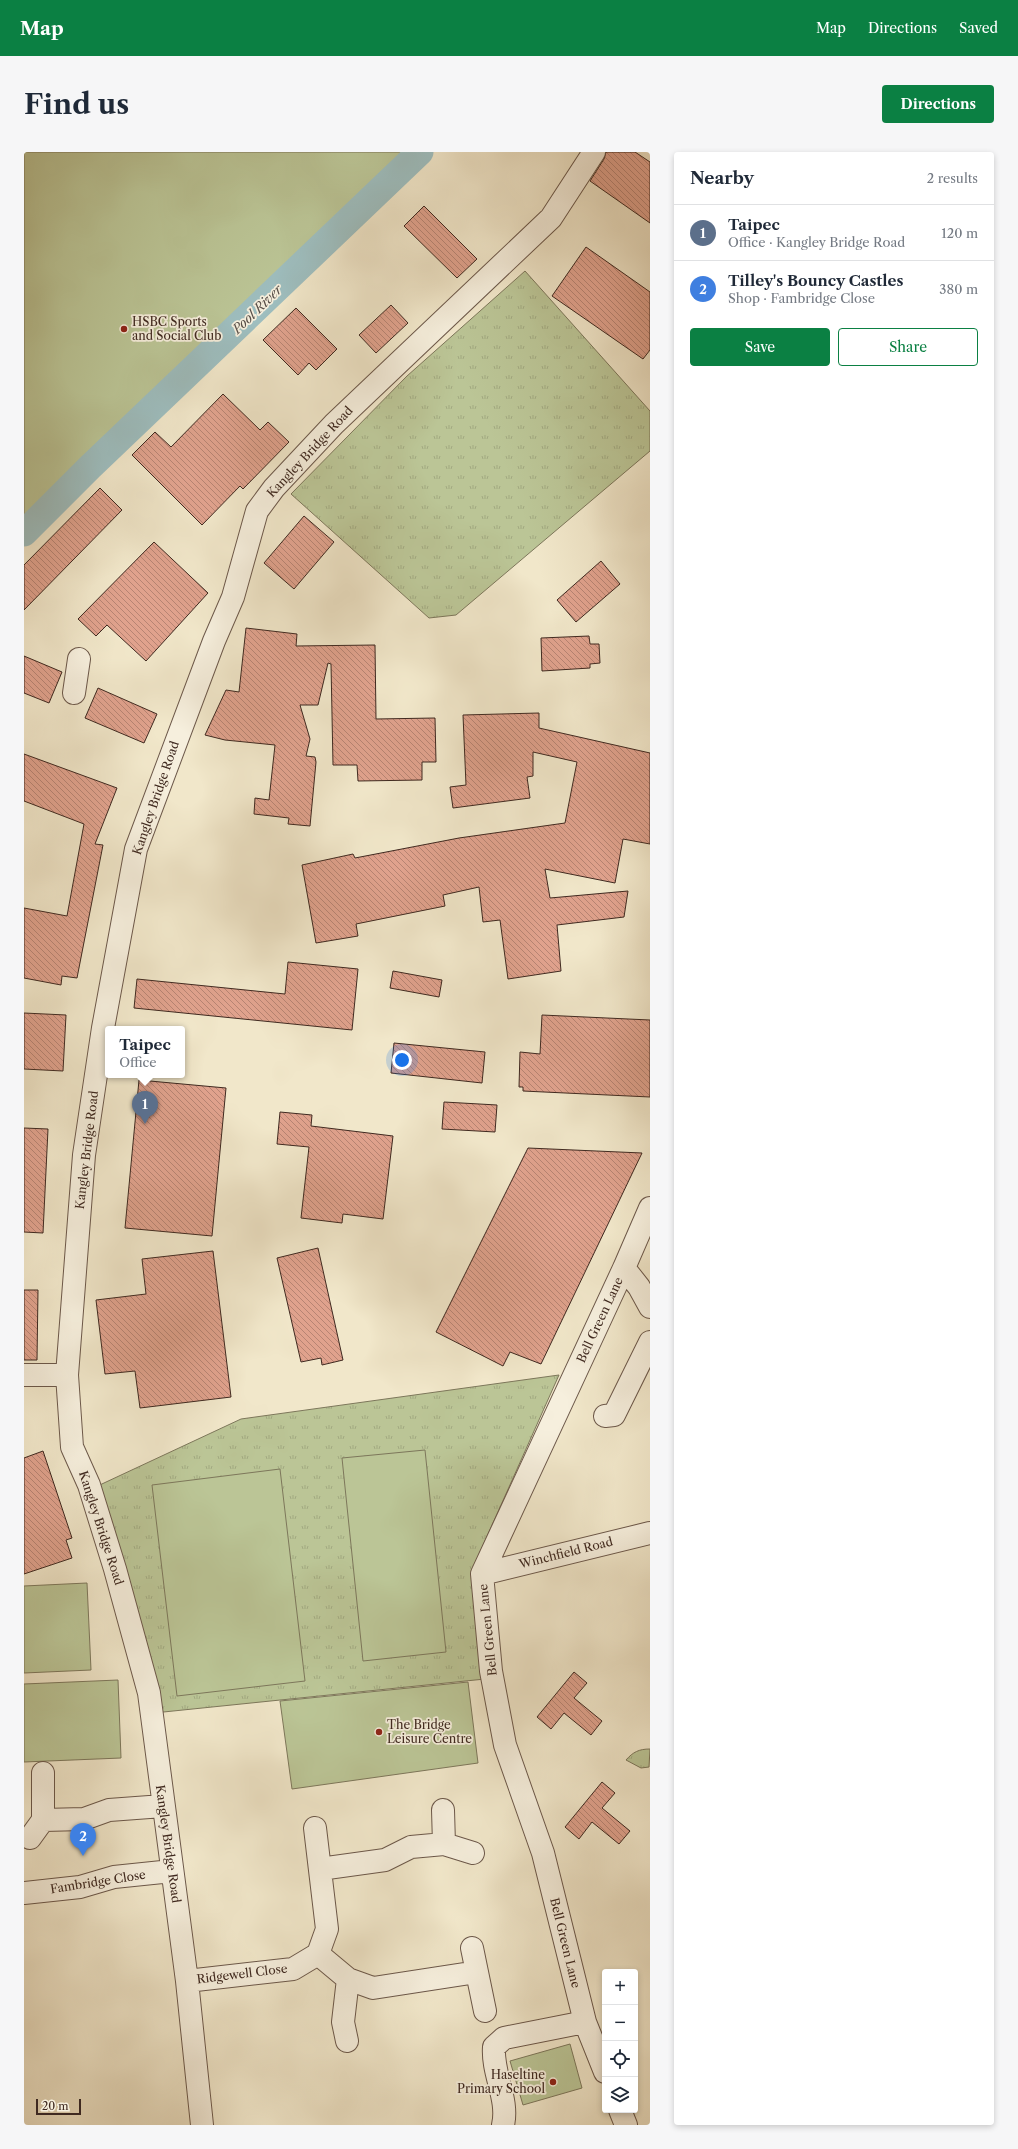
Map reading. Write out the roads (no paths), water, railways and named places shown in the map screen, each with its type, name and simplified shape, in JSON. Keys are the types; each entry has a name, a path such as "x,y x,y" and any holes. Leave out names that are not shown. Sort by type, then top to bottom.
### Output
{"street":[{"name":"Kangley Bridge Road","path":"202,2125 187,1981 149,1693 92,1492 72,1447 66,1375 84,1155 103,1028 136,849 214,641 233,596 257,511 274,488 334,424 551,218 594,152"},
{"path":"74,693 79,659"},
{"name":"Bell Green Lane","path":"602,2064 585,2022 543,1853 505,1745 491,1671 482,1574 624,1268 650,1208"},
{"path":"624,1268 639,1287 650,1307"},
{"path":"605,1416 614,1415 650,1342"},
{"path":"24,1375 66,1375"},
{"name":"Winchfield Road","path":"482,1574 650,1533"},
{"path":"30,1838 43,1820 43,1773"},
{"path":"43,1820 84,1819 109,1810 163,1806"},
{"path":"442,1810 444,1844"},
{"path":"315,1828 327,1929 318,1954 348,1979 373,1988 477,1972"},
{"path":"320,1869 385,1860 411,1847 444,1844 473,1853"},
{"name":"Fambridge Close","path":"24,1893 80,1887 114,1877 172,1871"},
{"path":"472,1948 486,2011"},
{"name":"Ridgewell Close","path":"187,1981 293,1969 318,1954"},
{"path":"347,2041 343,2022 348,1979"},
{"path":"503,2125 506,2113 493,2062 494,2048 504,2038 585,2022"},
{"path":"621,2113 626,2125"}],"waterway":[{"name":"Pool River","path":"24,533 90,467 420,152"}],"place":[{"name":"HSBC Sports and Social Club","path":"124,329"},
{"name":"Taipec","path":"145,1124"},
{"name":"The Bridge Leisure Centre","path":"379,1732"},
{"name":"Tilley's Bouncy Castles","path":"83,1856"},
{"name":"Haseltine Primary School","path":"553,2082"}]}
